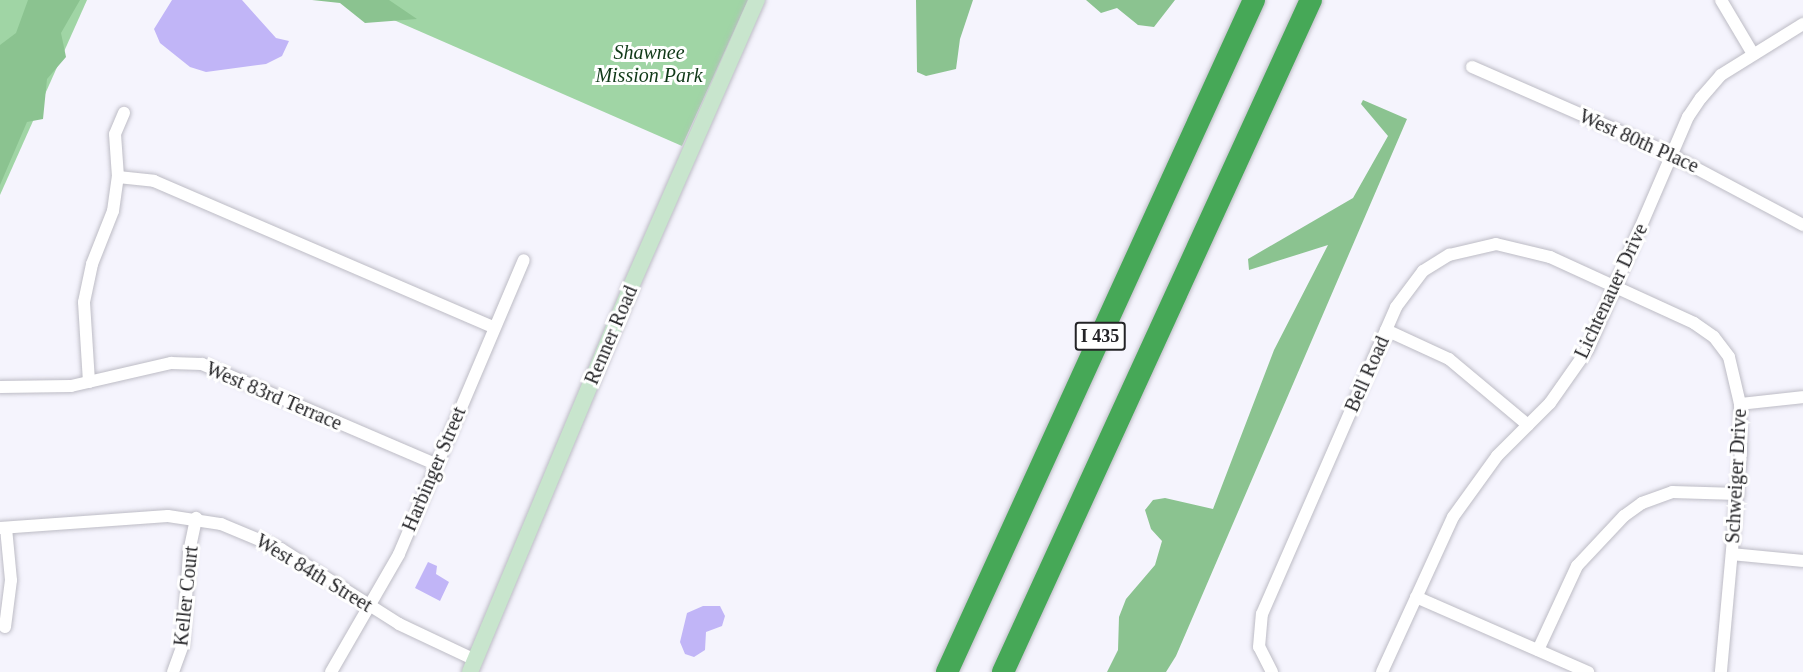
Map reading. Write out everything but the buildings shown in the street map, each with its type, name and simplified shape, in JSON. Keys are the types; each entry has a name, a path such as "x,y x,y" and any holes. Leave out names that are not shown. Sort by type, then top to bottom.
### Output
{"highway":[{"name":"I 435","path":"947,672 1254,0"},
{"name":"I 435","path":"1004,672 1311,0"}],"main road":[{"name":"Renner Road","path":"473,666 629,291 757,0"}],"street":[{"path":"1721,0 1752,54"},
{"name":"Lichtenauer Drive","path":"1382,672 1436,550 1476,482 1550,403 1581,358 1672,155 1701,98 1721,75 1803,24"},
{"name":"West 80th Place","path":"1472,67 1672,155 1802,223"},
{"path":"89,382 84,302 92,264 113,211 118,177 115,134 124,112"},
{"path":"118,177 154,181 493,327"},
{"name":"Bell Road","path":"1272,672 1259,647 1262,614 1386,330 1409,286 1423,271 1467,249 1496,244 1529,250 1614,287"},
{"name":"Harbinger Street","path":"331,672 399,554 493,327 524,260"},
{"name":"Schweiger Drive","path":"1614,287 1694,322 1714,338 1733,368 1740,404 1738,494 1721,672"},
{"path":"1386,330 1449,359 1528,425"},
{"name":"West 83rd Terrace","path":"0,387 89,382 171,363 202,364 435,464"},
{"path":"1740,404 1803,397"},
{"path":"1538,650 1578,566 1624,516 1642,503 1672,492 1738,494"},
{"name":"West 84th Street","path":"3,528 168,516 196,518 242,531 281,549 369,605 473,666"},
{"name":"Keller Court","path":"173,672 183,645 189,552 196,518"},
{"path":"3,528 11,580 5,627"},
{"name":"Schweiger Drive","path":"1732,554 1803,561"},
{"path":"1416,597 1588,672"}],"green space":[{"path":"0,0 87,0 0,195"},
{"path":"28,0 80,0 61,33 66,57 47,79 43,119 27,122 0,185 0,45 16,33"},
{"path":"312,0 389,0 417,19 365,23 340,3"},
{"name":"Shawnee Mission Park","path":"348,0 748,0 682,146"},
{"path":"916,0 973,0 960,39 956,69 926,76 917,72"},
{"path":"1086,0 1175,0 1154,27 1138,25 1117,8 1101,13"},
{"path":"1363,100 1407,119 1176,656 1166,672 1107,672 1118,650 1119,617 1126,599 1155,565 1162,541 1151,529 1145,510 1153,500 1165,498 1213,509 1274,350 1328,245 1249,270 1248,259 1353,198 1388,136 1361,104"}],"shaded area":[{"path":"172,0 242,0 276,38 289,41 282,56 266,64 206,72 190,67 160,43 154,29"},
{"path":"428,562 437,566 436,574 449,582 440,601 415,588"},
{"path":"703,606 720,606 725,616 722,626 706,632 705,650 694,657 685,654 680,642 687,613"}]}
